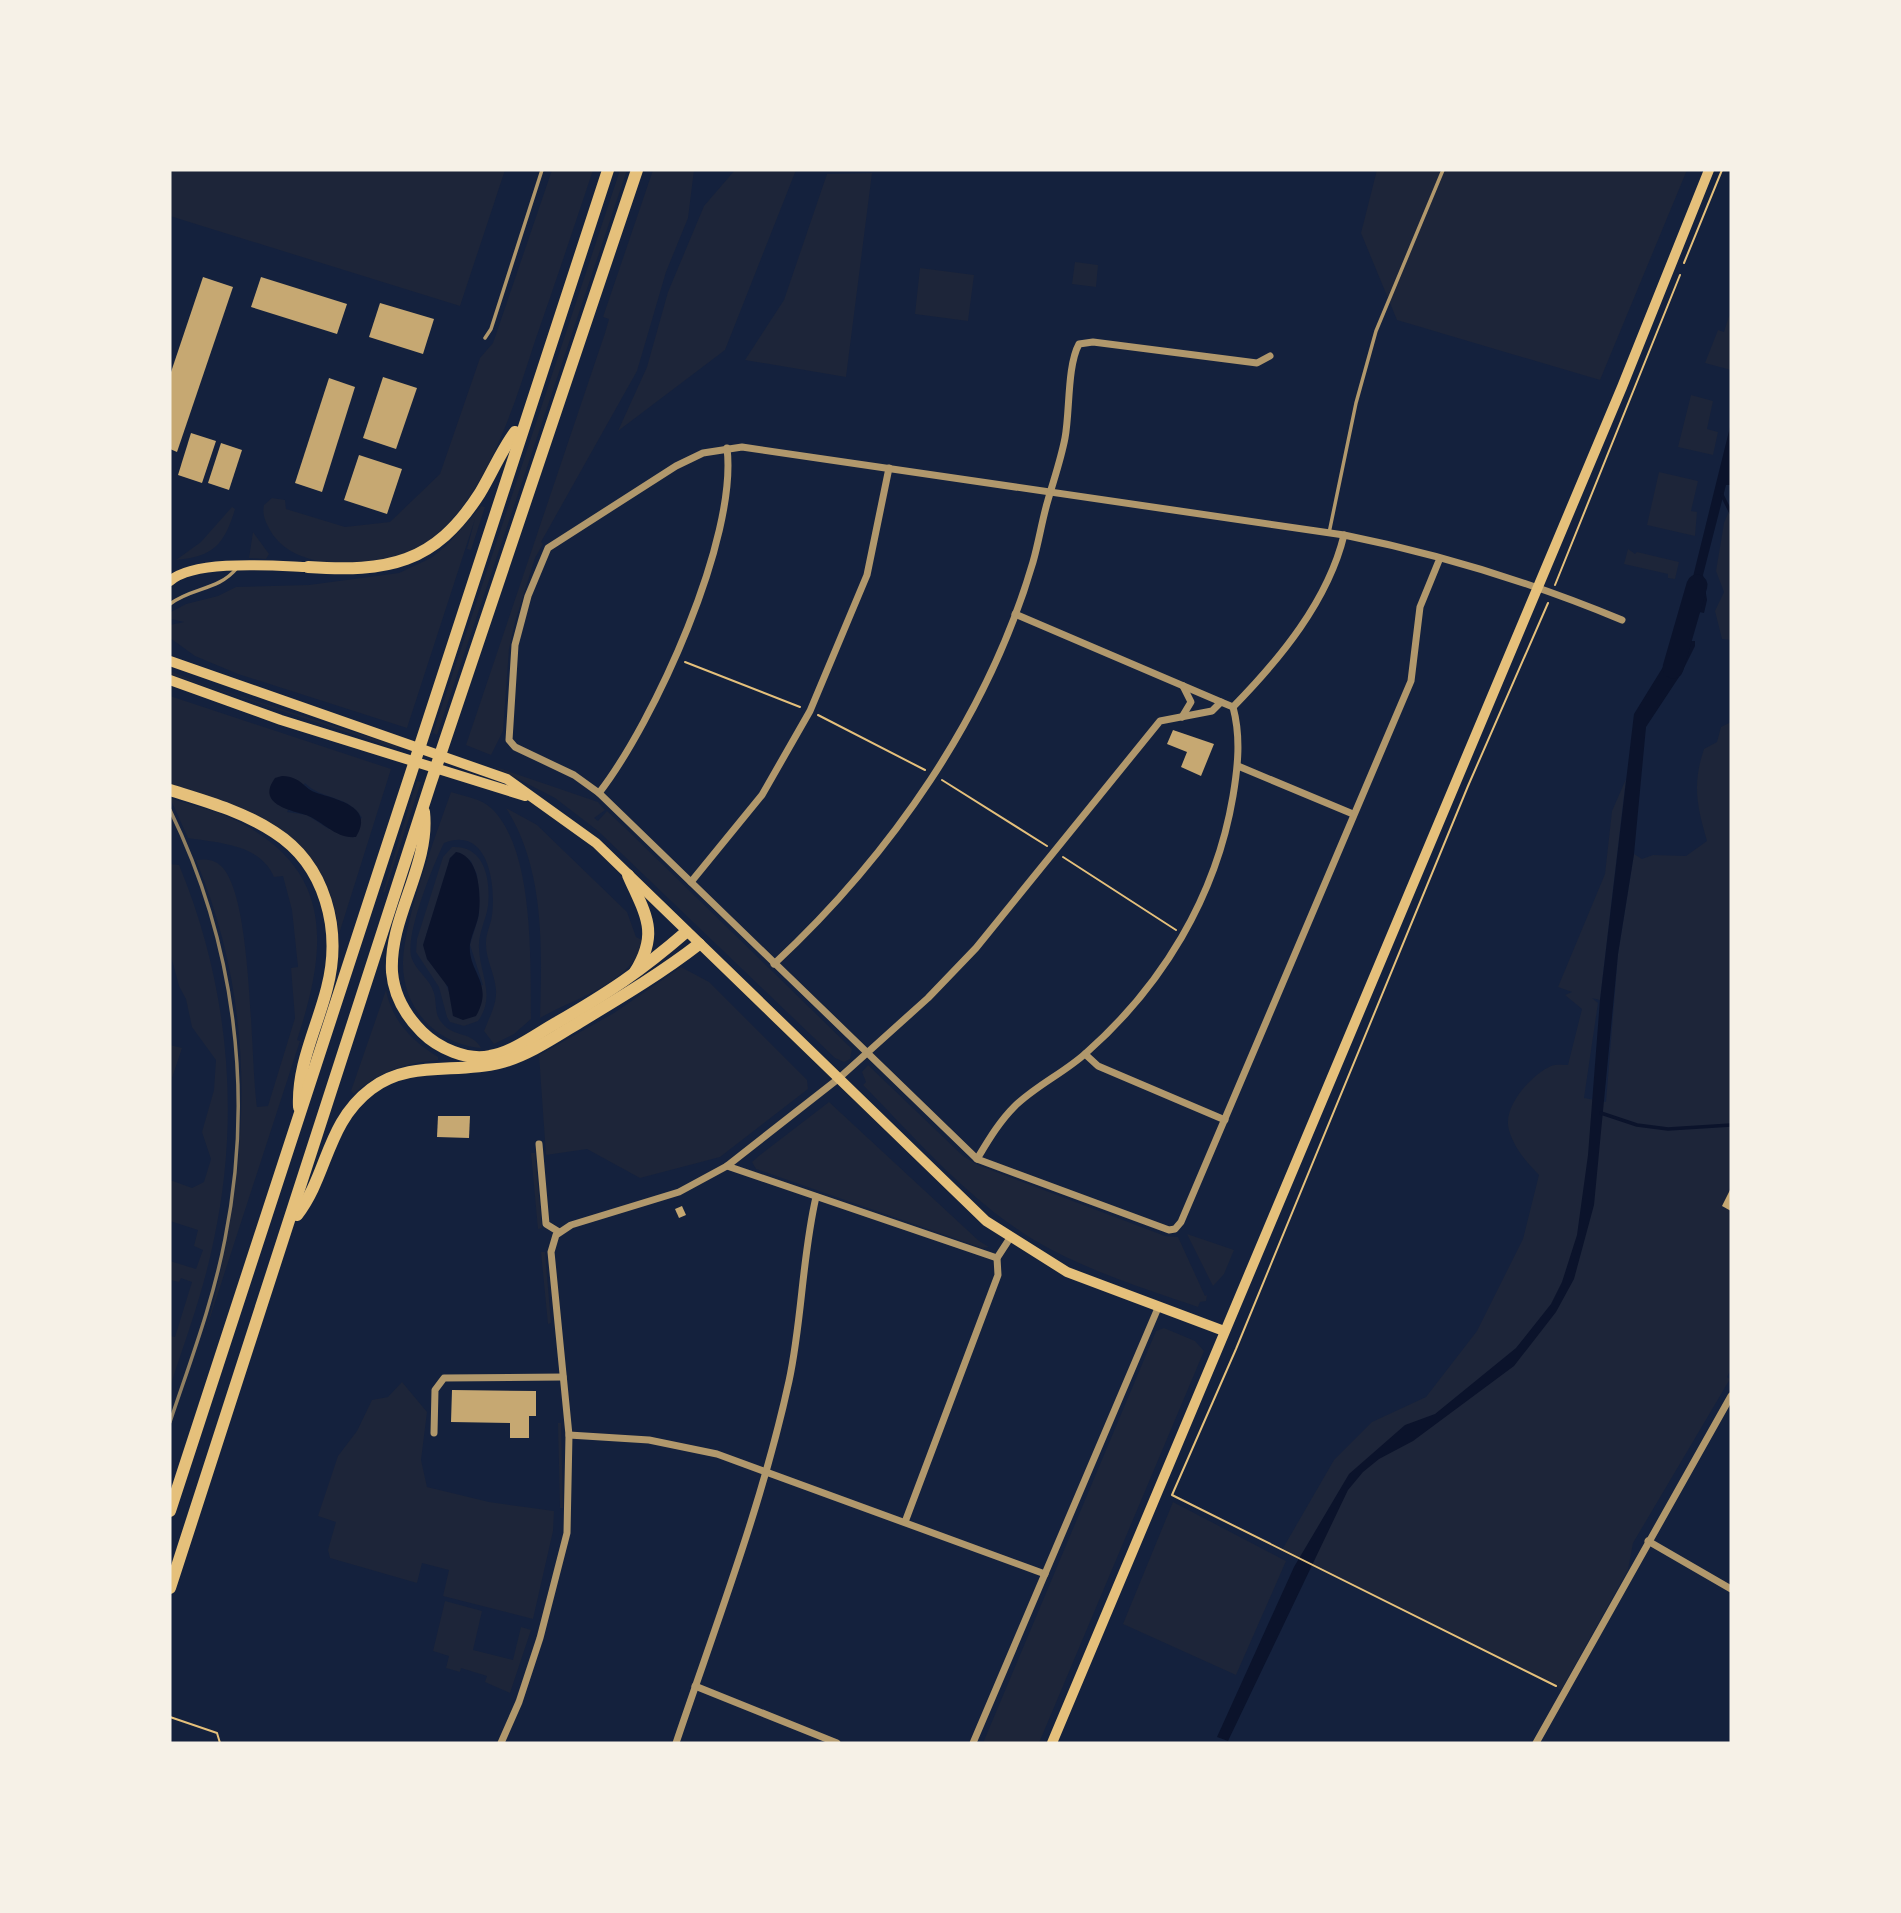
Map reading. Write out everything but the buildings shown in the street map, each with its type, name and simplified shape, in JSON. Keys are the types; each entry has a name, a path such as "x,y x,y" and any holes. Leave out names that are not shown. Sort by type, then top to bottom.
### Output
{"highway":[{"path":"170,1511 300,1118 422,730 607,170"},
{"path":"170,1588 430,785 637,170"},
{"path":"308,567 378,568 420,553 459,520 524,421"},
{"path":"170,790 226,808 275,832 308,864 327,900 333,944 330,974 298,1082 300,1118"},
{"path":"424,805 427,836 392,956 393,975 402,1007 425,1036 454,1052 480,1057 515,1051"},
{"path":"628,875 649,923 650,937 643,960 631,978"},
{"path":"556,1030 631,978 686,932"},
{"path":"290,1224 311,1197 327,1148 337,1129 372,1088 410,1071 499,1063 515,1051 556,1030 699,944"}],"main road":[{"path":"1052,1743 1538,587 1709,170"},
{"path":"170,580 192,571 239,566 308,567"},
{"path":"170,662 507,779 573,825 628,875 964,1202 1010,1238 1067,1272 1224,1331"},
{"path":"170,680 396,757 532,797"}],"street":[{"path":"774,964 824,916 905,818 972,707 1015,614 1033,562 1065,435 1079,344 1093,342 1257,363 1270,356"},
{"path":"1440,558 1419,607 1411,681 1225,1120 1181,1222 1175,1229 1169,1230 977,1159 599,793 574,775 514,747 509,740 509,696 519,625 542,555 584,522 676,466 702,453 727,448 889,468 1344,535 1440,558 1553,591 1622,620"},
{"path":"599,793 662,684 704,580 723,506 729,467 727,448"},
{"path":"691,881 762,795 810,711 867,575 889,468"},
{"path":"1233,707 1272,664 1315,605 1338,557 1344,535"},
{"path":"1015,614 1233,707"},
{"path":"1182,717 1191,702 1183,685"},
{"path":"501,1743 526,1683 562,1559 569,1503 569,1435 551,1252 559,1232 679,1192 727,1166 838,1079 928,998 976,948 1147,733 1160,721 1212,711 1221,702"},
{"path":"977,1159 1013,1108 1085,1054 1140,998 1184,935 1203,899 1228,823 1238,766 1238,727 1233,707"},
{"path":"1238,766 1353,814"},
{"path":"1085,1054 1098,1066 1225,1120"},
{"path":"539,1144 546,1224 559,1232"},
{"path":"727,1166 997,1258"},
{"path":"676,1743 766,1470 791,1369 816,1197"},
{"path":"905,1522 998,1275 997,1258 1010,1238"},
{"path":"973,1743 1157,1308"},
{"path":"434,1433 435,1390 439,1382 451,1376 563,1377"},
{"path":"1536,1743 1731,1396"},
{"path":"569,1435 612,1435 670,1443 766,1470 1045,1574"},
{"path":"1648,1541 1731,1589"},
{"path":"695,1686 837,1743"}],"lane":[{"path":"485,338 491,329 542,170"},
{"path":"1329,533 1356,403 1376,331 1443,170"},
{"path":"170,604 184,595 214,587 239,566"}],"path":[{"path":"1567,1692 1172,1495 1236,1349 1468,786 1553,591 1722,170"},
{"path":"170,1717 217,1733 220,1741"}],"shaded area":[{"path":"170,170 505,170 460,306 170,216"},
{"path":"552,170 593,170 505,426 486,468 463,506 430,540 406,553 372,562 332,563 313,560 281,544 265,521 264,505 272,498 285,500 286,509 345,527 390,522 440,474 480,358 493,343"},
{"path":"620,170 627,170 437,735 433,733"},
{"path":"653,170 694,170 688,218 666,272 637,371 541,542 543,544 535,558 509,649 503,731 491,755 466,745 605,333 609,319 603,317"},
{"path":"735,170 796,170 725,350 618,431 647,367 668,292 704,206"},
{"path":"1377,170 1687,170 1600,380 1397,320 1361,233"},
{"path":"872,173 846,377 745,360 784,300 827,174"},
{"path":"1075,262 1098,265 1096,287 1072,284"},
{"path":"920,268 974,275 968,321 915,314"},
{"path":"1729,316 1731,370 1705,363 1718,330 1724,332"},
{"path":"1691,395 1713,401 1707,429 1718,432 1713,455 1678,447"},
{"path":"1731,423 1731,485 1726,485 1703,575 1707,600 1704,613 1685,609"},
{"path":"1659,472 1698,481 1691,511 1697,512 1695,536 1647,525"},
{"path":"481,506 485,507 471,550 467,549 475,519 407,728 238,674 195,656 170,638 170,625 184,622 171,619 171,612 236,587 309,585 399,573 431,558 447,545"},
{"path":"1731,506 1731,640 1722,639 1715,611 1724,592 1716,571 1724,523"},
{"path":"232,507 235,509 227,531 216,546 200,556 176,560 201,542"},
{"path":"253,532 269,554 266,559 249,558"},
{"path":"1628,549 1635,554 1637,552 1679,562 1675,579 1668,578 1668,574 1624,564"},
{"path":"1679,641 1695,641 1695,646 1681,674 1646,727 1634,854 1618,954 1594,1205 1574,1279 1556,1312 1514,1366 1413,1441 1379,1459 1363,1472 1348,1490 1228,1741 1217,1737 1294,1567 1349,1474 1405,1425 1435,1414 1516,1348 1551,1304 1562,1282 1577,1235 1588,1155 1600,1000 1634,714"},
{"path":"170,671 199,683 398,746 397,749 170,674"},
{"path":"170,696 391,769 339,934 332,900 320,872 303,849 282,831 257,817 170,784","holes":["305,783 350,805 362,818 329,829 307,815 287,812"]},
{"path":"1731,722 1731,1369 1727,1377 1730,1379 1633,1543 1628,1570 1561,1690 1282,1550 1334,1460 1372,1422 1426,1397 1477,1331 1523,1239 1539,1175 1514,1143 1509,1130 1510,1112 1527,1084 1543,1070 1553,1065 1568,1065 1582,1009 1565,995 1572,992 1558,987 1605,874 1612,811 1626,779 1600,1000 1592,998 1598,1003 1584,1098 1606,1102 1618,954 1634,854 1642,859 1653,855 1686,856 1707,841 1697,795 1700,762 1704,749 1717,742 1721,727"},
{"path":"493,766 598,802 605,810 594,818 598,821 607,811 624,827 852,1049 850,1059 844,1062 835,1058 598,831 555,798"},
{"path":"275,778 294,778 312,791 352,806 361,818 361,827 356,837 342,835 272,800 270,787"},
{"path":"417,781 421,782 383,892"},
{"path":"451,792 483,802 505,827 516,850 527,908 531,1019 514,1034 494,1044 484,1031 496,995 486,948 493,902 490,874 480,850 471,842 459,840 444,843 416,916 411,956 432,988 442,1023 452,1031 473,1039 481,1048 465,1045 436,1031 415,1008 404,979 403,962 409,923"},
{"path":"170,798 231,818 265,838 290,860 306,885 315,912 317,941 314,973 297,1040 300,1041 206,1330 232,1211 242,1094 239,1036 231,977 217,919 196,860 212,861 221,866 231,883 239,909 245,942 257,1107 268,1106 295,1018 291,968 298,967 292,910 283,876 274,877 268,866 249,851 188,838"},
{"path":"506,808 537,825 627,912 636,937 646,942 626,970 613,980 540,1018 540,937 534,883 519,832"},
{"path":"452,847 472,851 483,865 488,885 488,906 479,943 486,1003 478,1021 464,1026 450,1022 439,987 416,952 417,939 443,857","holes":["460,853 471,861 477,875 479,915 470,945 483,985 449,992 426,935 450,858"]},
{"path":"456,852 470,860 477,876 479,895 478,916 470,954 483,995 476,1016 463,1020 453,1016 448,987 427,959 423,945 450,858"},
{"path":"170,864 179,865 209,956 219,1002 228,1096 227,1144 214,1239 200,1295 170,1387 170,1336 175,1337 192,1282 181,1278 179,1282 170,1280 170,1261 196,1269 203,1250 194,1246 198,1230 170,1221 170,1180 192,1188 204,1182 211,1159 202,1132 214,1090 216,1060 192,1027 186,999 179,986 170,952"},
{"path":"681,967 709,982 807,1080 808,1089 720,1157 640,1178 587,1149 546,1155 539,1055 614,1013"},
{"path":"386,990 398,1021 420,1044 438,1057 438,1060 414,1063 393,1070 354,1094 351,1091"},
{"path":"170,1045 182,1048 170,1084"},
{"path":"868,1065 963,1156 978,1165 1165,1236 1178,1237 1205,1296 1207,1295 1206,1301 1200,1302 1198,1307 1114,1278 1053,1251 1010,1224 965,1188 863,1085 866,1082 862,1072"},
{"path":"829,1102 979,1241 989,1247 982,1248 756,1169 752,1162"},
{"path":"531,1153 535,1153 542,1228 538,1229"},
{"path":"1187,1234 1234,1250 1224,1274 1213,1286"},
{"path":"541,1252 545,1252 551,1323 548,1324"},
{"path":"1164,1328 1195,1341 1204,1351 1039,1743 983,1743 1156,1331"},
{"path":"402,1382 427,1412 421,1460 427,1487 489,1502 554,1511 553,1531 533,1619 443,1596 449,1570 422,1563 417,1583 330,1558 328,1550 336,1522 318,1516 338,1456 357,1431 372,1400 388,1397"},
{"path":"558,1423 561,1423 563,1508 560,1508"},
{"path":"1173,1502 1286,1561 1236,1675 1123,1624"},
{"path":"445,1601 482,1611 473,1650 513,1660 521,1627 531,1630 510,1693 485,1682 487,1676 461,1668 460,1672 446,1668 449,1656 433,1651"}],"waterway":[{"path":"1722,495 1731,513"},
{"path":"1673,668 1697,585"},
{"path":"1601,1113 1637,1125 1668,1129 1731,1125"}],"railway":[{"path":"170,810 192,861 224,966 233,1020 238,1130 234,1184 220,1262 170,1422"}]}
